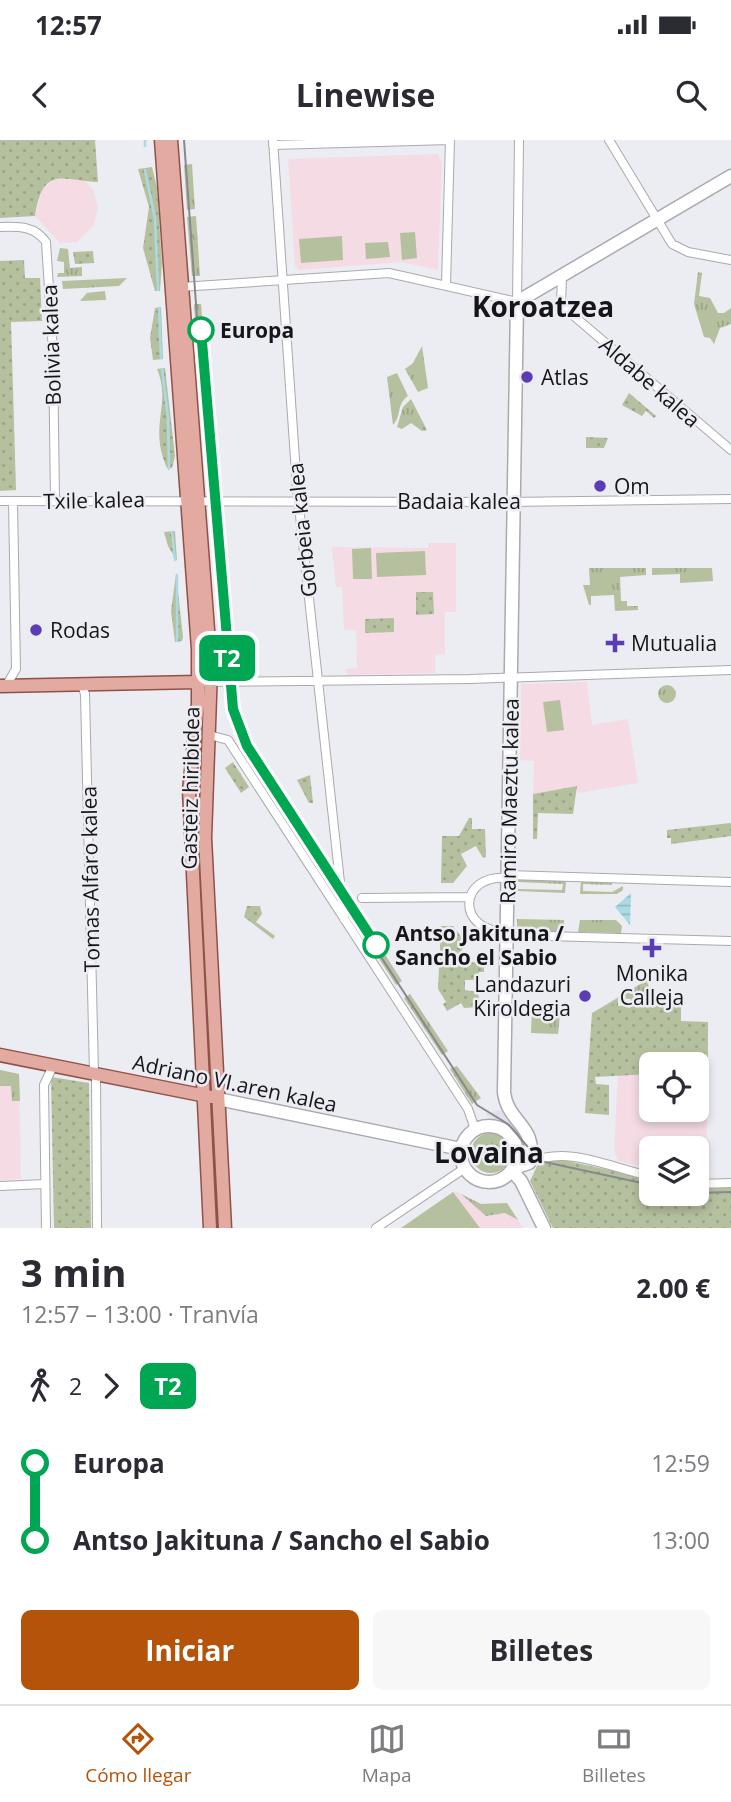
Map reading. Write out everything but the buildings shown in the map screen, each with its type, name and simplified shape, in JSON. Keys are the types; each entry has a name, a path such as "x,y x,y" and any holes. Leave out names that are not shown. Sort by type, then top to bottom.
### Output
{"main road":[{"name":"Gasteiz hiribidea","path":"162,140 193,501"},
{"name":"Gasteiz hiribidea","path":"171,140 209,735 205,838 225,1228"},
{"path":"517,302 731,176"},
{"name":"Ramiro Maeztu kalea","path":"517,302 505,1092 507,1107 529,1136 532,1147 529,1163"},
{"name":"Gasteiz hiribidea","path":"205,682 189,790 210,1228"},
{"path":"3,686 205,682"},
{"name":"Adriano VI.aren kalea","path":"0,1055 461,1149"},
{"path":"529,1163 513,1170 502,1179 486,1182 471,1176 465,1168 461,1149 468,1134 475,1129 489,1126 507,1134 515,1145 513,1170 544,1228"}],"street":[{"path":"273,143 450,140 446,285"},
{"path":"181,287 384,273 517,302 519,140"},
{"path":"610,140 656,221 680,248 731,260"},
{"name":"Gorbeia kalea","path":"273,143 298,501 344,919"},
{"name":"Bolivia kalea","path":"0,227 30,229 41,234 46,242 53,351 55,500"},
{"name":"Aldabe kalea","path":"562,275 561,305 731,450"},
{"name":"Badaia kalea","path":"193,501 513,502 731,499"},
{"name":"Txile kalea","path":"0,501 193,501"},
{"path":"3,686 16,669 13,501"},
{"path":"205,682 319,682 731,670"},
{"name":"Tomas Alfaro kalea","path":"82,685 85,694 97,1228"},
{"path":"209,735 228,740 468,1109 475,1129"},
{"path":"731,882 508,877 487,879 478,884 470,897 470,911 477,924 490,931 507,934 731,941"},
{"path":"362,898 470,897"},
{"path":"46,1228 44,1085 53,1066"},
{"path":"529,1163 545,1156 561,1155 639,1173"},
{"path":"376,1228 465,1168"},
{"path":"709,1184 731,1183"},
{"path":"0,1186 45,1184"}],"shaded area":[{"path":"438,154 442,163 438,270 402,262 299,270 295,266 288,159"},
{"path":"62,177 75,177 86,182 93,190 98,207 94,225 77,242 60,243 35,216 42,190 51,181"},
{"path":"428,543 456,543 456,612 445,612 445,654 435,655 435,673 347,675 346,669 357,668 356,630 344,630 342,587 336,587 332,547 428,548"},
{"path":"587,682 592,725 628,719 638,783 578,793 576,786 533,794 534,761 520,760 521,684"},
{"path":"0,1070 19,1074 21,1179 0,1180"},
{"path":"618,1074 639,1074 639,1122 707,1122 707,1136 639,1136 639,1166 618,1161 614,1151"},
{"path":"500,1110 521,1126 527,1153 510,1129 485,1114"},
{"path":"456,1191 481,1204 507,1203 523,1228 401,1228"}],"green space":[{"path":"0,140 95,140 98,182 56,179 43,189 35,216 0,218"},
{"path":"192,164 195,209 187,210 184,165"},
{"path":"152,167 157,188 162,263 160,291 155,291 143,248 149,207 138,169"},
{"path":"196,216 200,276 192,276 187,217"},
{"path":"415,232 417,258 402,260 400,233"},
{"path":"342,236 343,260 301,263 299,239"},
{"path":"388,242 390,257 366,259 365,243"},
{"path":"60,248 68,249 70,268 82,267 82,276 57,277 58,273 64,273 64,262 57,261"},
{"path":"93,251 94,263 75,264 73,252"},
{"path":"24,260 25,278 40,278 42,321 11,322 16,490 0,491 0,261"},
{"path":"698,272 702,273 699,296 710,298 718,313 724,313 731,308 731,324 720,328 714,344 710,338 704,337 694,304"},
{"path":"127,278 119,286 63,289 62,281"},
{"path":"105,291 106,300 80,301 87,293"},
{"path":"194,304 201,304 206,368 198,369"},
{"path":"161,307 163,359 153,360 150,338 155,308"},
{"path":"422,346 428,388 418,392 405,369 413,363"},
{"path":"165,368 175,456 172,468 167,468 162,453 159,428 162,394 157,369"},
{"path":"397,373 408,396 404,399 393,425 387,377"},
{"path":"207,378 211,425 203,426 199,379"},
{"path":"629,393 656,416 654,418 646,411 642,416 622,405"},
{"path":"411,399 427,430 422,431 411,423 402,429 397,427 403,407"},
{"path":"213,431 215,464 206,465 204,432"},
{"path":"586,437 608,438 604,448 586,448"},
{"path":"220,529 224,591 216,592 211,530"},
{"path":"175,531 177,561 164,532"},
{"path":"371,548 372,579 353,579 352,549"},
{"path":"425,551 426,575 377,577 376,553"},
{"path":"589,568 646,568 646,575 620,577 621,601 627,601 627,606 638,606 638,610 615,611 614,595 591,596 589,605 583,585 590,585"},
{"path":"652,568 712,568 713,581 680,583 680,574 652,575"},
{"path":"176,574 183,637 182,641 175,642 171,611"},
{"path":"416,592 433,592 434,614 416,615"},
{"path":"225,598 229,650 220,652 217,599"},
{"path":"394,618 394,632 365,633 365,619"},
{"path":"667,685 673,688 676,694 673,700 667,703 661,700 658,694 661,688"},
{"path":"560,700 564,730 547,732 543,702"},
{"path":"256,755 278,789 271,794 249,759"},
{"path":"233,762 249,787 241,793 225,768"},
{"path":"310,775 313,803 309,803 297,780"},
{"path":"577,786 573,814 538,813 537,839 533,839 533,794"},
{"path":"287,803 324,861 317,866 280,807"},
{"path":"469,818 472,818 472,829 485,829 486,857 483,858 476,846 461,854 467,866 453,883 441,883 442,836 459,836"},
{"path":"731,823 731,836 671,844 671,838 667,838 667,830"},
{"path":"518,879 566,881 565,893 518,891 562,890 563,884 518,882"},
{"path":"581,881 612,882 612,885 583,884 583,891 612,892 623,886 623,890 617,894 580,894"},
{"path":"247,906 260,906 262,914 256,922 275,936 273,939 244,917"},
{"path":"517,919 564,920 564,932 517,931"},
{"path":"580,920 616,920 622,926 621,933 578,932"},
{"path":"364,922 402,981 396,985 358,926"},
{"path":"441,926 453,926 466,943 459,955 474,963 481,951 484,952 484,972 479,972 477,980 465,980 465,990 478,992 480,1007 464,1008 461,1003 447,1011 443,1004 446,1002 438,989"},
{"path":"647,980 654,1006 631,1006 631,999 618,998 618,1006 604,1006"},
{"path":"410,994 448,1051 442,1055 404,998"},
{"path":"681,1005 681,1021 708,1022 708,1052 639,1052 639,1075 595,1077 596,1084 609,1085 609,1115 585,1113 592,1013 604,1006"},
{"path":"532,1006 555,1006 560,1014 558,1034 531,1033"},
{"path":"457,1066 481,1098 472,1104 450,1069"},
{"path":"0,1070 19,1074 20,1101 12,1101 11,1086 0,1086"},
{"path":"51,1077 89,1083 91,1228 54,1228"},
{"path":"491,1133 499,1134 505,1139 510,1145 510,1161 505,1167 499,1172 491,1173 483,1172 477,1167 472,1161 471,1153 472,1145 477,1139 483,1134"},
{"path":"549,1157 639,1176 639,1206 709,1206 709,1186 731,1185 731,1228 553,1228 530,1181 538,1164"},
{"path":"453,1192 480,1228 401,1228"},
{"path":"461,1194 481,1204 507,1203 518,1220 505,1213 486,1216"}],"water":[{"path":"631,893 630,925 615,907"}],"waterway":[{"path":"145,140 145,146"},
{"path":"145,170 155,219 158,290"},
{"path":"159,308 161,358"},
{"path":"162,369 168,418 169,469"},
{"path":"172,532 175,560"},
{"path":"177,575 177,641"}],"tram line":[{"path":"184,140 224,687 237,735 477,1105 508,1124 540,1161 639,1182"},
{"name":"T2","path":"201,330 229,687 233,709 247,746 376,945"},
{"path":"709,1193 731,1192"}],"place":[{"name":"Europa","path":"201,330"},
{"name":"Atlas","path":"527,377"},
{"name":"Om","path":"600,486"},
{"name":"Rodas","path":"36,630"},
{"name":"Mutualia","path":"615,643"},
{"name":"Antso Jakituna / Sancho el Sabio","path":"376,945"},
{"name":"Monika Calleja","path":"652,948"},
{"name":"Landazuri Kiroldegia","path":"585,996"}],"district":[{"name":"Koroatzea","path":"543,306"},
{"name":"Lovaina","path":"489,1152"}]}
